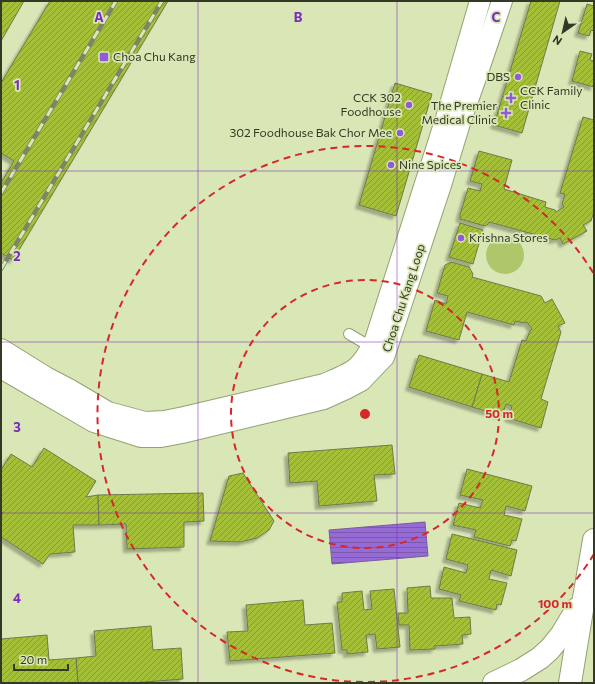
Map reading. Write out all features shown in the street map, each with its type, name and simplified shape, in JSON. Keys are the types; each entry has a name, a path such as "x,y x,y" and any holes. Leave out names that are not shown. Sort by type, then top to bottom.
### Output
{"main road":[{"path":"570,683 594,540"},
{"path":"494,683 522,670 540,658 562,634 584,598"}],"street":[{"name":"Choa Chu Kang Loop","path":"1,349 46,377 108,412 145,422 164,421 184,417 324,384 357,368 375,340 446,118 480,1"},
{"name":"Choa Chu Kang Loop","path":"1,368 94,422 140,437 161,437 324,399 361,380 384,357 393,333 460,123 480,69 502,1"},
{"path":"368,353 393,333"},
{"path":"69,389 72,398 94,422"},
{"path":"184,417 198,420 202,428"}],"lane":[{"path":"349,334 366,344 368,353"}],"green space":[{"path":"505,236 515,239 521,245 524,255 521,265 515,271 505,274 495,271 489,265 486,255 489,245 495,239"}],"shaded area":[{"path":"425,522 428,556 332,564 329,530"}],"building":[{"path":"1,1 24,1 1,41"},
{"path":"50,1 168,1 13,260 1,253 1,183 14,161 1,153 1,83"},
{"path":"531,1 560,1 522,133 494,125"},
{"path":"587,4 594,6 594,31 591,30 589,36 578,33"},
{"path":"580,51 592,54 590,60 594,61 594,87 572,81"},
{"path":"395,83 432,94 396,216 359,205"},
{"path":"583,117 594,120 594,211 591,221 583,225 587,231 563,244 560,238 555,240 489,222 485,226 460,219 468,188 480,191 482,184 470,181 479,151 512,160 504,189 546,202 545,207 555,210 556,212 564,207 562,204 565,194 560,193"},
{"path":"460,223 483,230 473,264 449,257"},
{"path":"451,262 469,267 473,274 472,277 541,296 545,303 552,299 565,323 558,326 561,332 541,399 548,402 541,428 508,418 512,406 506,404 502,416 472,407 482,374 509,382 522,340 526,341 532,329 527,322 515,321 514,325 467,312 459,340 426,331 435,300 446,304 448,296 437,293 445,265"},
{"path":"419,355 482,374 472,407 409,387"},
{"path":"392,445 395,474 374,475 377,501 319,506 317,481 290,483 288,453"},
{"path":"44,448 96,481 86,497 98,495 99,525 73,525 75,552 50,554 43,564 1,537 1,516 3,513 1,512 1,470 11,454 32,467"},
{"path":"467,469 532,486 525,511 506,506 504,515 522,519 516,541 512,540 510,546 474,537 476,530 453,525 459,503 480,508 483,500 460,495"},
{"path":"243,473 274,521 269,530 257,538 240,542 210,541 229,476"},
{"path":"203,493 204,521 184,522 184,547 127,549 126,524 99,525 98,495"},
{"path":"452,534 517,550 511,576 491,570 489,579 507,583 501,605 497,604 496,610 459,601 461,595 439,589 444,567 466,573 468,565 446,559"},
{"path":"430,586 431,598 452,598 454,618 470,617 471,634 462,635 463,644 435,646 435,649 410,650 409,625 399,625 398,613 408,613 407,588"},
{"path":"394,589 400,647 377,649 375,634 366,635 368,652 347,654 347,650 342,650 337,602 342,602 342,593 362,591 364,610 372,609 370,591"},
{"path":"303,600 305,625 332,623 335,653 230,661 227,632 248,631 246,605"},
{"path":"151,626 153,650 181,648 183,679 132,683 78,683 76,658 96,656 94,631"},
{"path":"47,635 49,660 76,658 78,683 1,683 1,639"}],"railway":[{"path":"1,193 116,1"},
{"path":"1,269 162,1"}],"place":[{"name":"Choa Chu Kang","path":"104,57"},
{"name":"DBS","path":"518,77"},
{"name":"CCK Family Clinic","path":"511,98"},
{"name":"CCK 302 Foodhouse","path":"409,105"},
{"name":"The Premier Medical Clinic","path":"506,113"},
{"name":"302 Foodhouse Bak Chor Mee","path":"400,133"},
{"name":"Nine Spices","path":"391,165"},
{"name":"Krishna Stores","path":"461,238"}]}
